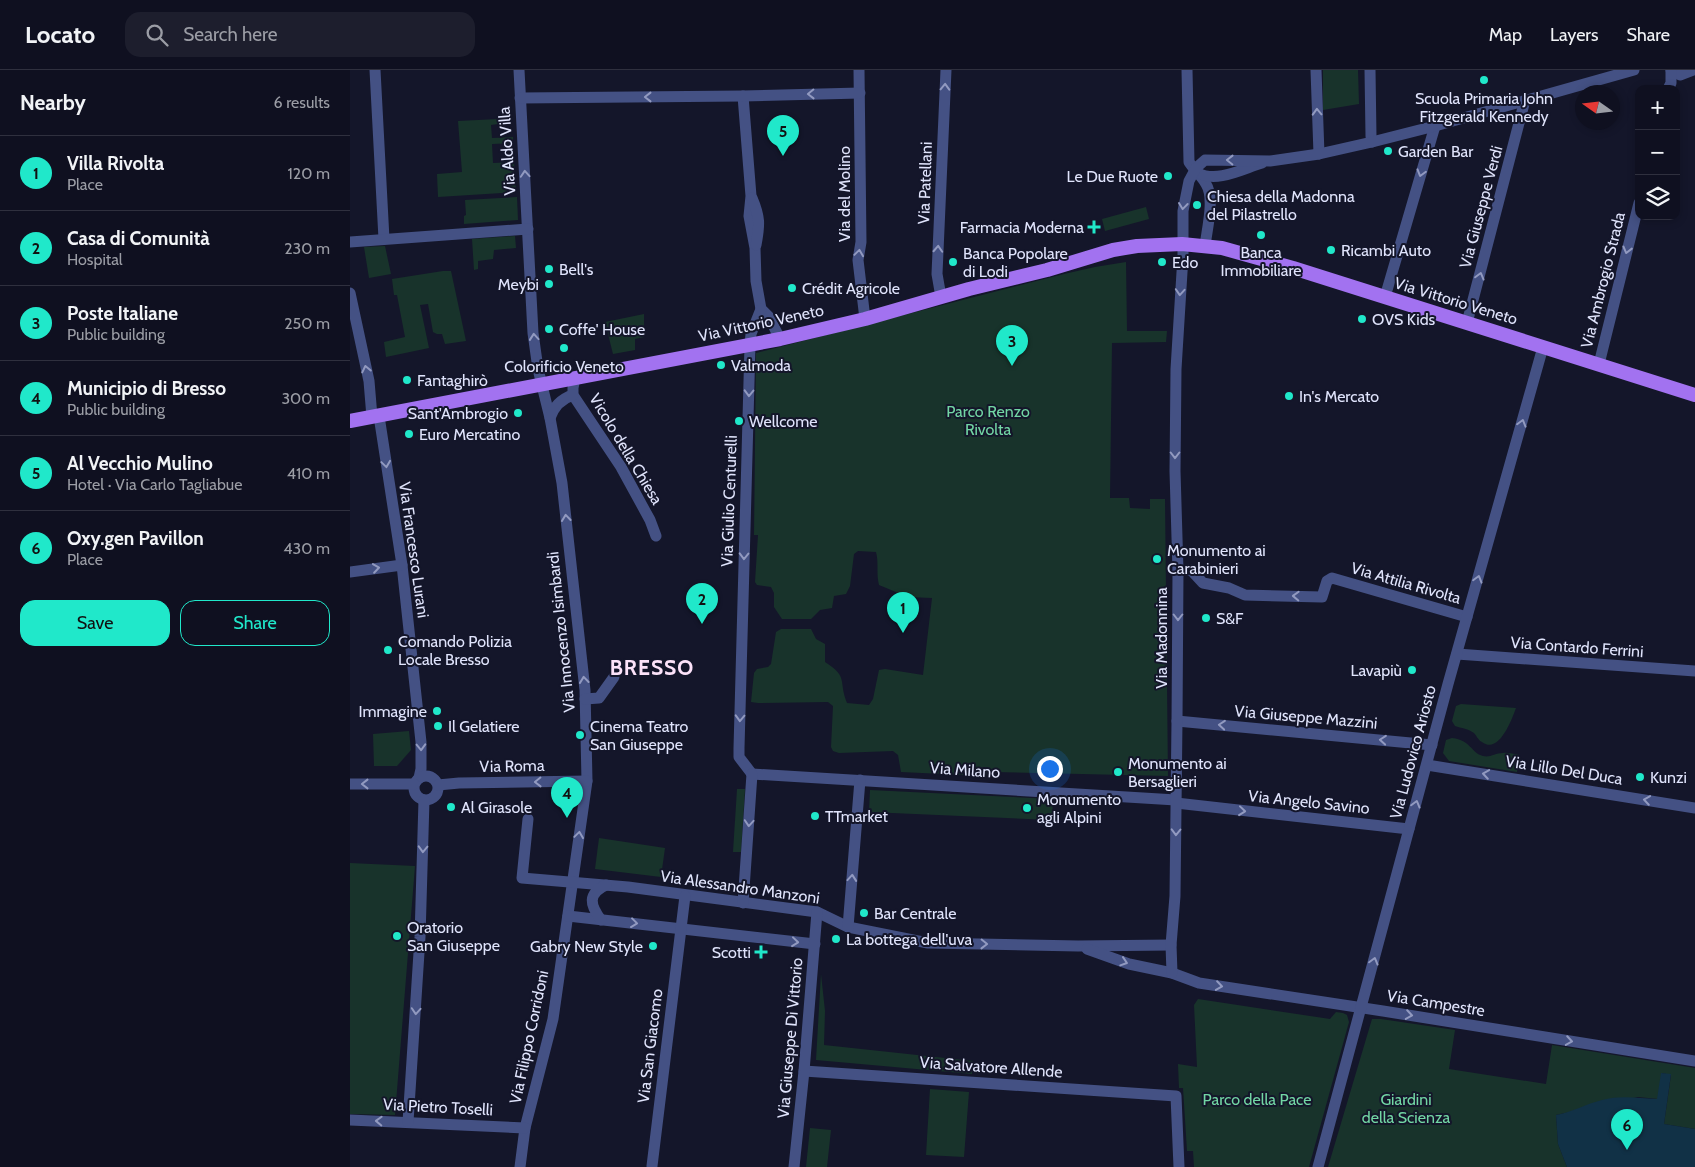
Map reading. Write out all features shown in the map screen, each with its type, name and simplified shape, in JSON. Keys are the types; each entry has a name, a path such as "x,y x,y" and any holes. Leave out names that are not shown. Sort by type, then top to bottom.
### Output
{"main road":[{"name":"Via Vittorio Veneto","path":"350,421 780,339 865,319 1047,270 1113,250 1137,246 1182,244 1238,252 1695,395"}],"street":[{"path":"375,70 384,239"},
{"name":"Via Aldo Villa","path":"519,70 534,333 538,369 542,385"},
{"name":"Via del Molino","path":"859,70 861,242 858,260 865,319"},
{"name":"Via Patellani","path":"941,297 937,284 937,274 946,70"},
{"path":"1186,70 1189,162 1206,183 1210,200 1205,246"},
{"path":"1316,70 1319,154"},
{"path":"1370,70 1370,136 1372,142"},
{"path":"1195,171 1200,163 1205,160 1270,161 1319,154 1372,142 1634,70"},
{"path":"1670,85 1671,70 1680,75 1693,70 1695,78"},
{"path":"520,98 860,93"},
{"path":"744,96 751,196 760,220 755,248 756,282 762,309 769,317 780,339"},
{"name":"Via Giuseppe Verdi","path":"1467,323 1526,100"},
{"path":"1385,297 1435,126"},
{"path":"1195,171 1205,177 1217,178 1270,161"},
{"name":"Via Madonnina","path":"1172,973 1171,945 1175,896 1177,721 1176,378 1183,256 1182,211 1185,193 1195,171"},
{"name":"Via Ambrogio Strada","path":"1599,364 1635,219"},
{"path":"350,242 528,229"},
{"name":"Via Francesco Lurani","path":"350,293 369,381 402,565 421,742 421,769 417,781"},
{"name":"Via Giulio Centurelli","path":"752,774 739,757 750,345 751,334 762,309"},
{"name":"Via Ludovico Ariosto","path":"1318,1167 1432,745 1543,347"},
{"name":"Vicolo della Chiesa","path":"575,378 574,395 621,467 650,520 656,536"},
{"name":"Via Innocenzo Isimbardi","path":"542,385 562,483 585,699 587,781 573,884"},
{"path":"550,418 561,401 574,395"},
{"path":"350,572 402,565"},
{"name":"Via Attilia Rivolta","path":"1178,571 1191,570 1202,583 1229,588 1245,595 1322,597 1327,581 1332,578 1467,618"},
{"name":"Via Contardo Ferrini","path":"1457,654 1695,671"},
{"path":"585,699 599,698 614,677"},
{"name":"Via Giuseppe Mazzini","path":"1177,721 1432,745"},
{"name":"Via Lillo Del Duca","path":"1427,764 1695,808"},
{"path":"743,902 752,774"},
{"name":"Via Milano","path":"752,774 1176,802"},
{"path":"350,784 417,781 430,776 434,778 438,785 435,796 424,800 417,796 417,781"},
{"path":"848,927 860,780"},
{"name":"Via Roma","path":"438,785 587,781"},
{"path":"408,1122 420,937 424,800"},
{"name":"Via Angelo Savino","path":"1176,802 1409,830"},
{"path":"528,819 522,878 573,884"},
{"name":"Via Alessandro Manzoni","path":"573,884 606,885 817,912 848,927 928,943 1078,946 1171,945"},
{"name":"Via Filippo Corridoni","path":"520,1167 525,1128 553,1019 573,884"},
{"path":"601,920 593,907 592,900 599,888 606,885"},
{"name":"Via San Giacomo","path":"652,1166 685,896"},
{"name":"Via Giuseppe Di Vittorio","path":"794,1167 817,912"},
{"path":"568,916 815,944"},
{"name":"Via Campestre","path":"1078,946 1129,964 1172,973 1198,983 1695,1060"},
{"name":"Via Salvatore Allende","path":"804,1071 1176,1096 1179,1167"},
{"name":"Via Pietro Toselli","path":"350,1120 525,1128"}],"green space":[{"path":"1323,70 1358,70 1359,104 1323,110"},
{"path":"498,119 498,124 491,125 492,138 513,137 513,143 492,144 493,163 514,162 516,192 438,197 437,174 462,172 458,121"},
{"path":"517,197 518,220 464,224 464,216 466,215 465,200"},
{"path":"1146,207 1149,219 1105,231 1102,219"},
{"path":"515,236 516,248 494,250 493,259 478,261 478,269 474,270 472,239"},
{"path":"385,246 391,274 369,278 364,247"},
{"name":"Parco Renzo Rivolta","path":"1126,262 1127,331 1167,331 1166,342 1112,343 1110,498 1129,498 1130,508 1150,509 1150,499 1165,499 1168,776 993,772 985,776 901,772 898,755 893,751 839,753 833,751 831,747 833,706 828,702 751,702 754,673 757,669 768,667 771,664 776,632 781,629 811,629 816,639 825,644 825,662 840,676 847,703 869,705 873,699 879,670 885,669 923,675 932,598 908,597 879,585 876,552 858,551 854,554 850,586 846,594 834,596 832,608 820,610 811,619 782,619 774,607 774,593 771,587 757,585 755,582 758,535 754,535 756,353 1064,274"},
{"path":"451,271 466,341 445,344 442,334 433,332 428,304 420,305 429,348 386,357 384,342 405,337 397,295 394,295 392,279"},
{"path":"644,314 644,337 635,339 635,350 613,354 605,322"},
{"path":"1461,704 1516,708 1504,734 1494,744 1488,745 1481,741 1474,733 1455,726 1452,721 1456,706"},
{"path":"409,731 411,750 397,766 374,766 373,734"},
{"path":"1452,738 1463,741 1483,756 1505,753 1519,755 1517,772 1449,761 1443,753 1446,740"},
{"path":"737,789 745,789 741,852 733,852"},
{"path":"870,790 1053,799 1052,820 869,812"},
{"path":"599,838 665,848 661,877 595,869"},
{"path":"350,863 415,866 395,1115 350,1114"},
{"path":"821,974 825,1011 824,1045 973,1061 972,1074 816,1060"},
{"name":"Parco della Pace","path":"1198,999 1330,1019 1336,1012 1347,1015 1349,1022 1309,1167 1194,1167 1193,1151 1187,1151 1183,1088 1179,1088 1178,1064 1197,1067 1194,1005"},
{"name":"Giardini della Scienza","path":"1372,1019 1455,1030 1449,1069 1546,1084 1552,1045 1695,1068 1695,1129 1664,1124 1671,1075 1662,1073 1658,1099 1638,1097 1556,1115 1558,1144 1567,1167 1328,1167"},
{"path":"930,1089 969,1092 964,1157 926,1155"},
{"path":"810,1128 831,1130 827,1167 806,1167"}],"water":[{"path":"1661,1073 1671,1074 1664,1124 1695,1129 1695,1167 1567,1167 1558,1144 1556,1115 1609,1098 1657,1099"}],"place":[{"name":"Scuola Primaria John Fitzgerald Kennedy","path":"1484,80"},
{"name":"Garden Bar","path":"1388,151"},
{"name":"Al Vecchio Mulino","path":"783,156"},
{"name":"Le Due Ruote","path":"1168,176"},
{"name":"Chiesa della Madonna del Pilastrello","path":"1197,205"},
{"name":"Farmacia Moderna","path":"1094,227"},
{"name":"Banca Immobiliare","path":"1261,235"},
{"name":"Ricambi Auto","path":"1331,250"},
{"name":"Banca Popolare di Lodi","path":"953,262"},
{"name":"Edo","path":"1162,262"},
{"name":"Bell's","path":"549,269"},
{"name":"Meybi","path":"549,284"},
{"name":"Crédit Agricole","path":"792,288"},
{"name":"OVS Kids","path":"1362,319"},
{"name":"Coffe' House","path":"549,329"},
{"name":"Colorificio Veneto","path":"564,348"},
{"name":"Valmoda","path":"721,365"},
{"name":"Poste Italiane","path":"1012,366"},
{"name":"Fantaghirò","path":"407,380"},
{"name":"In's Mercato","path":"1289,396"},
{"name":"Sant'Ambrogio","path":"518,413"},
{"name":"Wellcome","path":"739,421"},
{"name":"Euro Mercatino","path":"409,434"},
{"name":"Monumento ai Carabinieri","path":"1157,559"},
{"name":"S&F","path":"1206,618"},
{"name":"Casa di Comunità","path":"702,624"},
{"name":"Villa Rivolta","path":"903,633"},
{"name":"Comando Polizia Locale Bresso","path":"388,650"},
{"name":"Lavapiù","path":"1412,670"},
{"name":"Immagine","path":"437,711"},
{"name":"Il Gelatiere","path":"438,726"},
{"name":"Cinema Teatro San Giuseppe","path":"580,735"},
{"name":"Monumento ai Bersaglieri","path":"1118,772"},
{"name":"Kunzi","path":"1640,777"},
{"name":"Al Girasole","path":"451,807"},
{"name":"Monumento agli Alpini","path":"1027,808"},
{"name":"TTmarket","path":"815,816"},
{"name":"Municipio di Bresso","path":"567,818"},
{"name":"Bar Centrale","path":"864,913"},
{"name":"Oratorio San Giuseppe","path":"397,936"},
{"name":"La bottega dell'uva","path":"836,939"},
{"name":"Gabry New Style","path":"653,946"},
{"name":"Scotti","path":"761,952"},
{"name":"Oxy.gen Pavillon","path":"1627,1150"}],"district":[{"name":"BRESSO","path":"652,667"}]}
